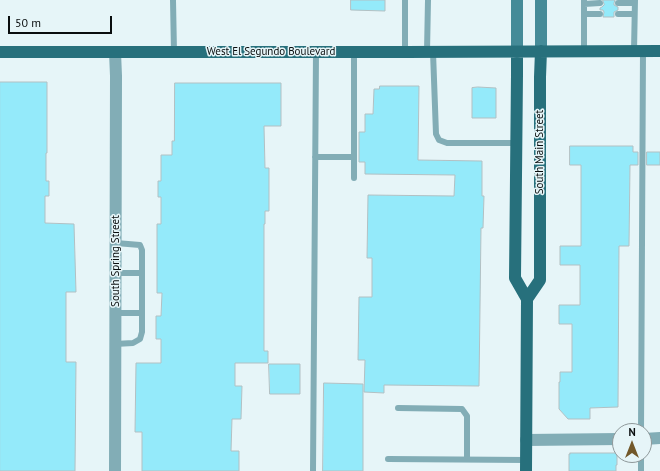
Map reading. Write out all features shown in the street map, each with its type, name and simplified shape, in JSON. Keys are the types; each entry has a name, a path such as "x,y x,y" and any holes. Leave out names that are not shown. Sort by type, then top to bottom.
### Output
{"main road":[{"path":"516,0 515,278 527,299 526,465"},
{"name":"South Main Street","path":"527,299 540,280 541,0"},
{"name":"West El Segundo Boulevard","path":"0,52 660,51"}],"street":[{"name":"South Spring Street","path":"115,52 115,471"},
{"path":"526,440 612,439"}],"lane":[{"path":"173,0 174,52"},
{"path":"405,0 405,52"},
{"path":"428,0 436,134 439,140 447,143 516,143"},
{"path":"584,51 584,2 600,4"},
{"path":"618,4 634,2 638,51 641,423"},
{"path":"584,14 600,14"},
{"path":"618,14 634,14"},
{"path":"313,471 316,52"},
{"path":"354,52 354,178"},
{"path":"315,157 354,157"},
{"path":"115,344 133,343 140,339 142,332 142,250 140,245 116,243"},
{"path":"116,273 142,273"},
{"path":"115,313 142,313"},
{"path":"398,408 462,409 468,416 468,459"},
{"path":"388,459 468,459 526,465"}],"building":[{"path":"351,0 385,0 385,11 351,10"},
{"path":"603,0 615,0 614,5 618,7 618,10 614,12 614,17 603,17 604,12 603,10 600,10 600,8 604,5"},
{"path":"0,82 47,82 46,181 49,181 49,196 45,196 45,223 74,224 76,292 66,292 66,362 76,362 75,471 0,471"},
{"path":"175,83 281,83 281,126 264,126 265,168 269,168 269,211 265,211 264,224 264,351 268,351 268,363 235,363 235,386 242,386 241,419 232,419 231,451 239,451 239,471 142,471 142,432 135,432 136,363 161,363 161,339 156,339 156,316 161,316 162,293 157,293 157,224 161,224 161,197 158,197 158,181 161,181 161,155 172,155 172,141 174,141"},
{"path":"380,86 419,86 418,160 482,161 482,196 484,196 483,228 481,228 479,386 384,385 384,393 364,392 365,360 358,360 359,297 372,297 372,258 367,258 368,195 454,196 455,175 365,174 365,162 359,162 359,132 365,132 365,114 373,114 374,89 379,89"},
{"path":"472,88 496,88 496,118 472,118"},
{"path":"570,146 633,146 633,152 638,152 638,165 630,165 629,246 619,246 618,407 590,408 590,419 568,419 559,409 560,372 572,372 572,324 559,324 559,305 580,305 580,265 560,265 560,246 581,246 581,165 570,165"},
{"path":"647,152 660,152 660,165 647,165"},
{"path":"269,364 300,364 300,394 270,394"},
{"path":"324,383 363,384 363,471 323,471"},
{"path":"612,453 612,463 617,463 616,471 569,471 570,454"}]}
